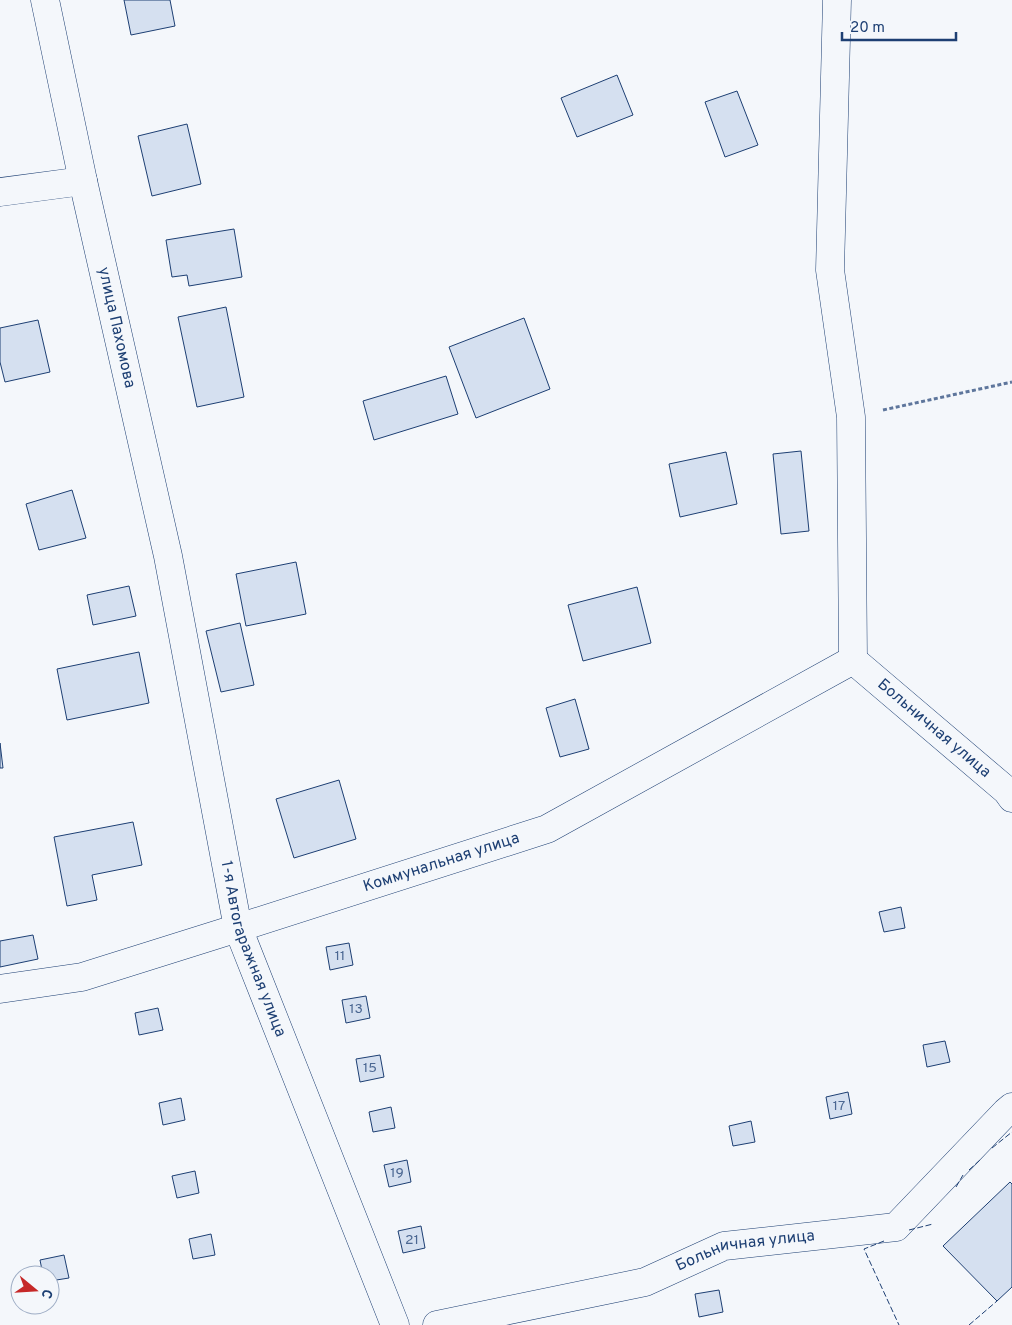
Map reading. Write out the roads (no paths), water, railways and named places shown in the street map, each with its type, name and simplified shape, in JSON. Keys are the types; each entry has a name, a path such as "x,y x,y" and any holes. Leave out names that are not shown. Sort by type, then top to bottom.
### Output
{"street":[{"path":"0,192 83,181 45,0"},
{"path":"837,0 830,270 851,417 854,660"},
{"name":"улица Пахомова","path":"83,181 168,556"},
{"name":"1-я Автогаражная улица","path":"168,556 238,928 395,1325"},
{"name":"Больничная улица","path":"854,660 1007,791 1012,798"},
{"name":"Коммунальная улица","path":"0,989 82,976 547,829 854,660"},
{"name":"Больничная улица","path":"437,1325 645,1282 724,1246 896,1227 1012,1107"}]}
